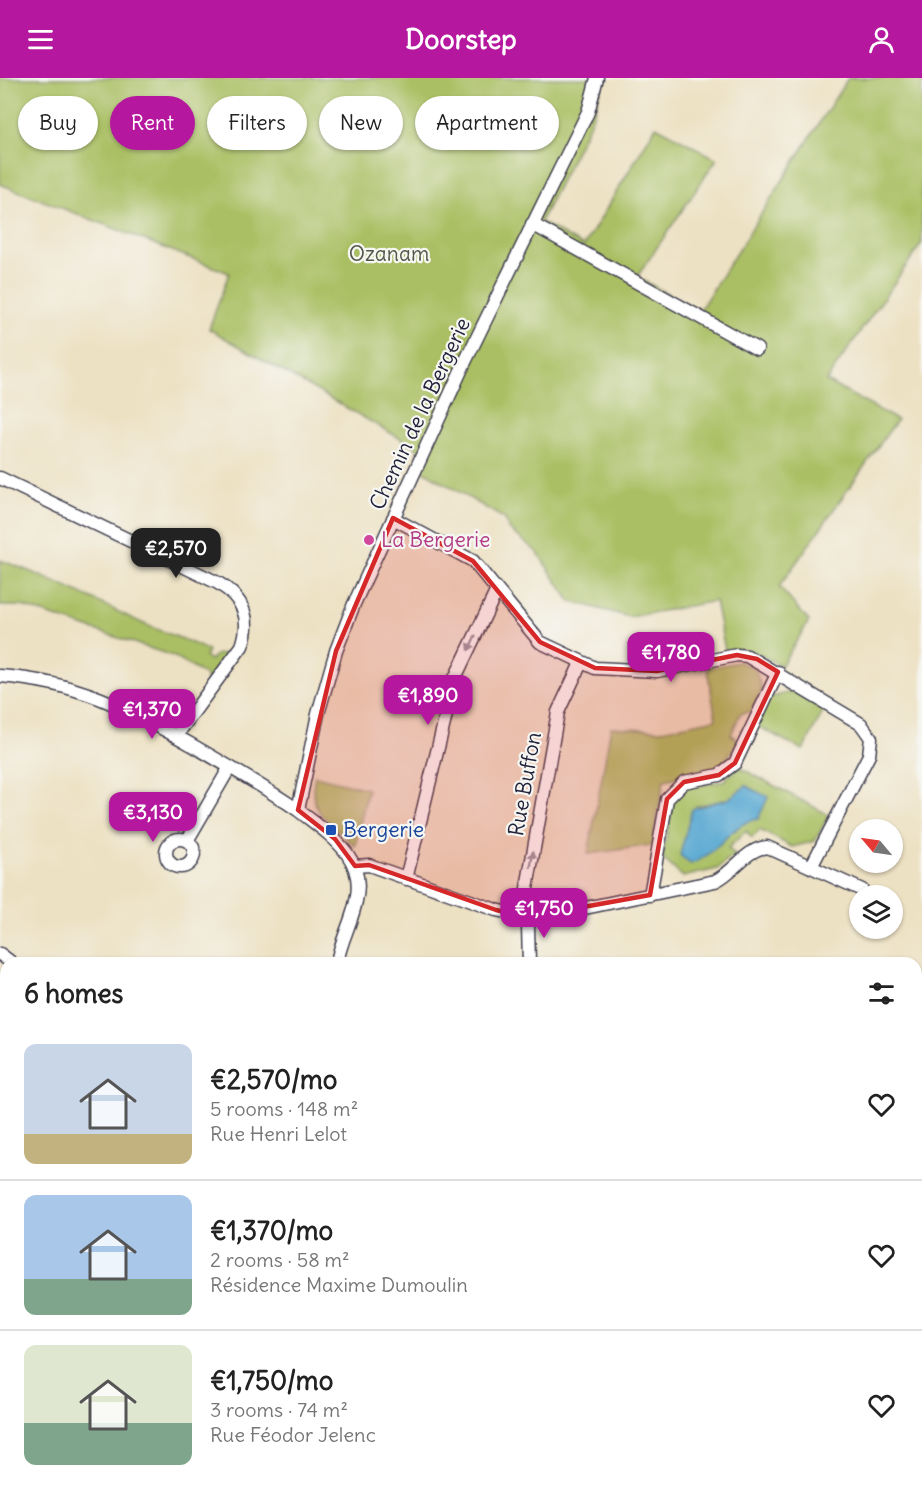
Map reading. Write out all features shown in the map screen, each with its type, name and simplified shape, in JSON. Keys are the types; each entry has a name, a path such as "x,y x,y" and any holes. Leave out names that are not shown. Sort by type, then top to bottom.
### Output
{"street":[{"name":"Chemin de la Bergerie","path":"298,810 318,714 336,651 393,518 532,224 588,112 597,78"},
{"path":"532,224 757,349"},
{"path":"0,478 218,583 231,591 241,602 247,617 247,632 242,646 177,736"},
{"path":"393,518 473,561 540,642 581,663 595,668 657,671 737,655 756,659 861,724 871,738 869,755 811,867"},
{"path":"406,879 455,678 497,590"},
{"name":"Rue Buffon","path":"529,957 527,888 558,712 581,663"},
{"path":"650,894 668,799 684,783 718,775 735,763 778,672"},
{"path":"0,676 33,679 87,692 129,709 230,767 298,810 335,839 347,851 355,866 359,884 357,901 339,957"},
{"path":"188,841 230,767"},
{"path":"355,866 369,866 496,910 528,917 556,914 723,877 758,848 776,849 851,885"}],"highlighted area":[{"path":"393,518 473,561 540,642 595,668 657,671 737,655 757,659 778,672 735,763 719,775 684,782 667,799 650,895 528,917 496,910 369,865 355,866 335,839 298,810 336,651"}],"green space":[{"name":"Ozanam","path":"0,78 604,78 591,121 540,222 584,246 656,126 717,159 637,277 699,311 848,78 922,78 922,243 826,381 897,420 779,587 809,621 781,666 748,650 725,650 715,601 630,617 570,601 537,552 509,529 505,519 422,470 417,448 209,329 229,273 0,184"},
{"path":"0,560 200,647 208,651 205,657 211,660 215,655 227,653 207,681 205,675 173,656 22,606 0,606"},
{"path":"738,662 754,667 762,689 751,711 740,714 731,735 738,739 724,761 709,772 664,780 652,845 588,854 611,727 662,730 716,719 707,668"},
{"path":"794,691 824,710 803,750 757,726 769,698"},
{"path":"739,767 829,815 815,841 792,847 760,830 752,838 746,831 728,848 735,855 717,869 683,877 662,858 673,802 687,787 723,781","holes":["746,786 747,820 733,832 696,806 728,799"]},
{"path":"315,776 368,789 355,846 323,817 318,809 313,789"}],"water":[{"path":"746,786 768,797 758,819 740,826 708,854 690,864 680,855 692,809 728,799"}],"place":[{"name":"La Bergerie","path":"369,540"},
{"name":"Bergerie","path":"331,830"}]}
